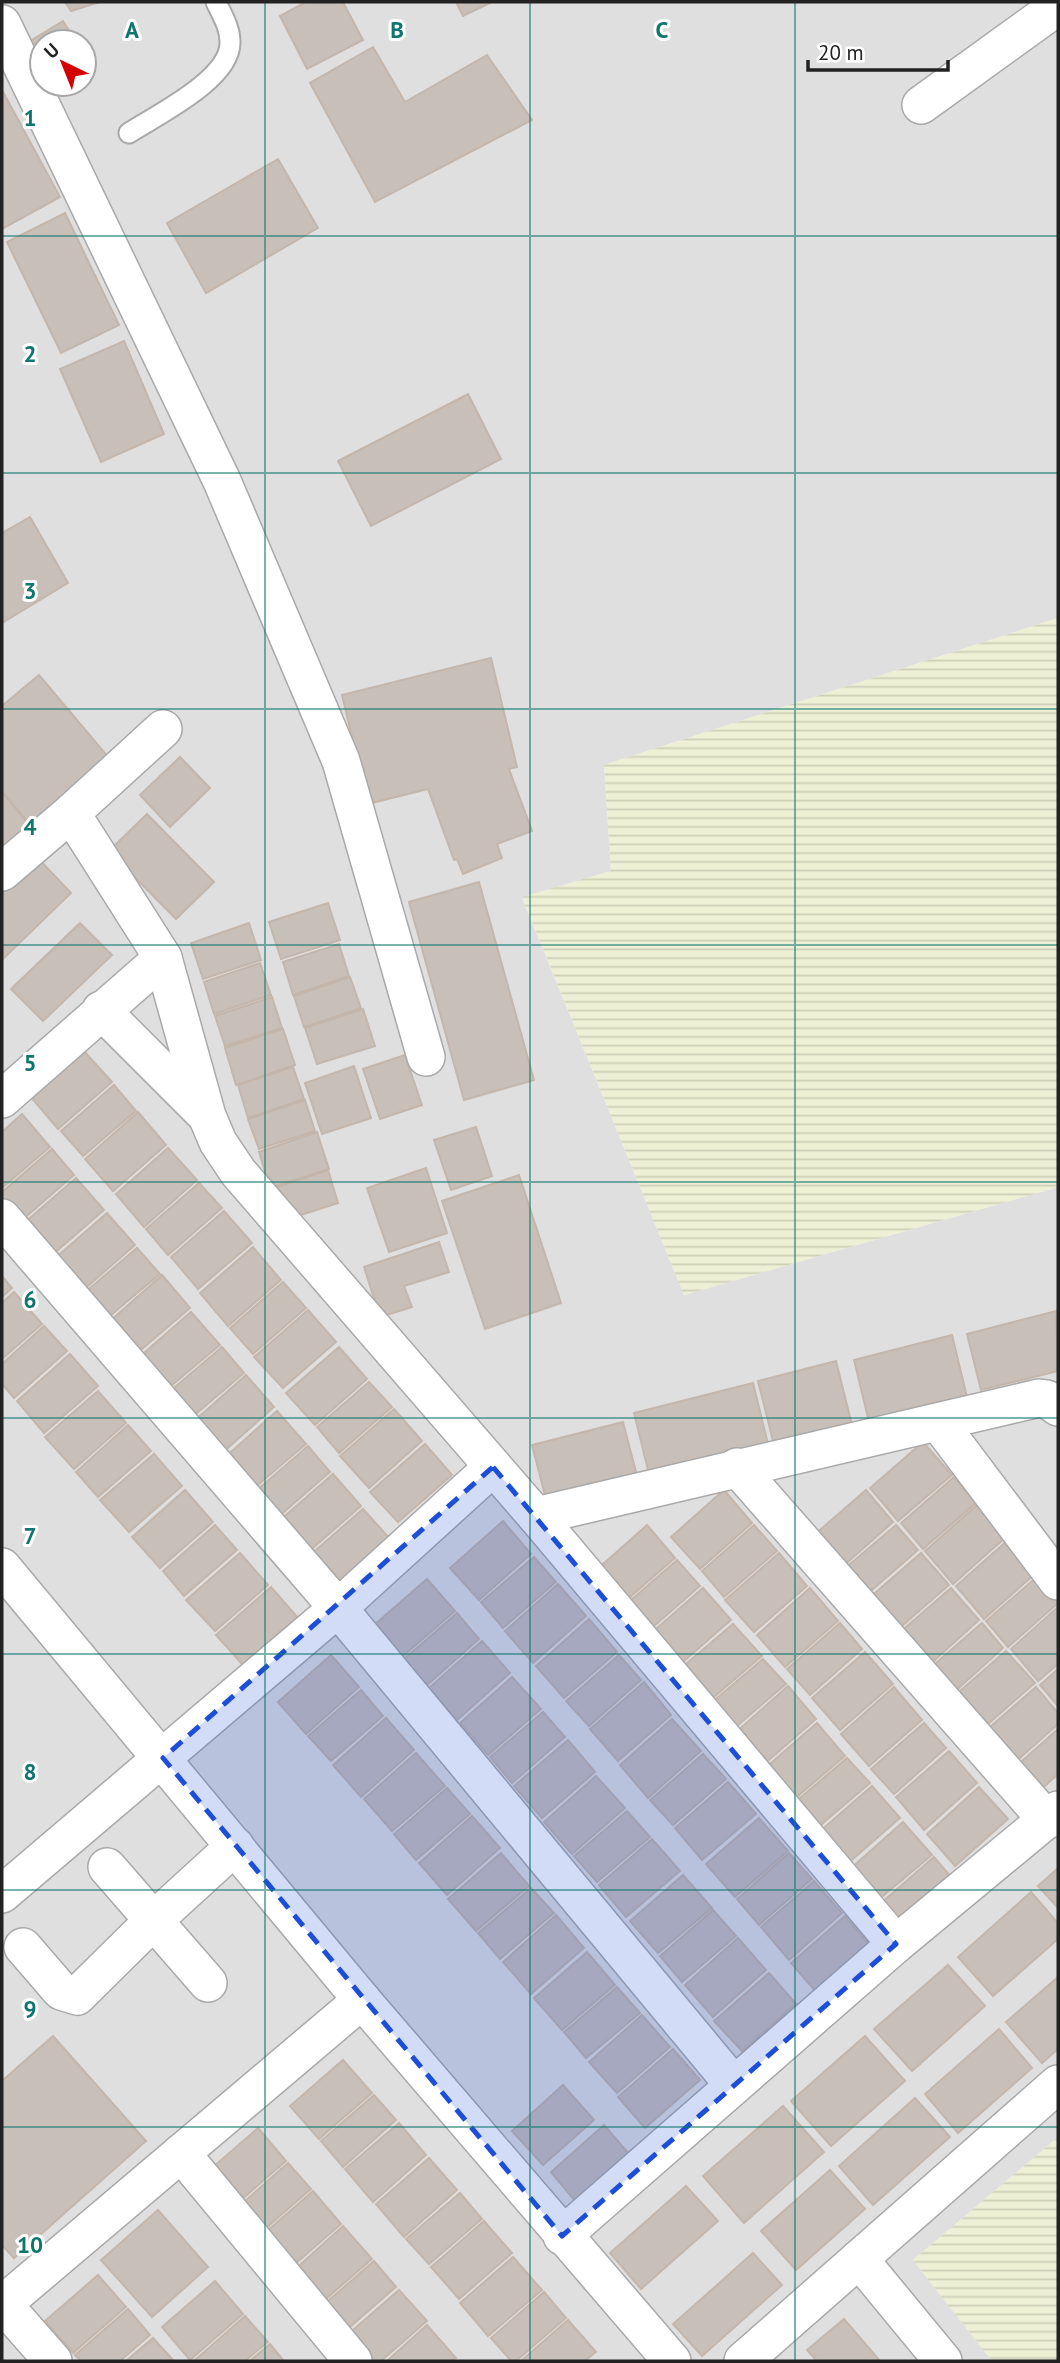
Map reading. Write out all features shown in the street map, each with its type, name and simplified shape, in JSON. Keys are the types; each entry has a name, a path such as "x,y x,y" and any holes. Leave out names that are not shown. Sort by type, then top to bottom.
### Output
{"street":[{"path":"920,105 1058,6"},
{"path":"2,24 222,481 341,761 426,1057"},
{"path":"2,872 163,729"},
{"path":"71,813 163,958 207,1116 218,1142 238,1172 536,1516 895,1944"},
{"path":"2,1099 163,958"},
{"path":"101,1010 207,1116"},
{"path":"2,1218 338,1608 733,2084"},
{"path":"536,1516 1039,1398 1047,1399 1058,1407"},
{"path":"939,1423 1058,1581"},
{"path":"562,2235 895,1944 1052,1815 737,1467"},
{"path":"2,1894 338,1608 493,1468"},
{"path":"2,1567 362,2000 672,2361"},
{"path":"23,1947 61,1992 76,1996 235,1846"},
{"path":"107,1867 208,1983"},
{"path":"53,2361 2,2304 362,2000"},
{"path":"743,2361 1058,2084"},
{"path":"181,2153 353,2361"},
{"path":"859,2259 943,2361"}],"lane":[{"path":"129,133 204,85 225,61 230,52 228,26 216,2"}],"highlighted area":[{"path":"493,1467 896,1944 562,2236 163,1758"}],"shaded area":[{"path":"2,2 1058,2 1058,618 604,765 611,871 522,898 684,1295 1058,1187 1058,2137 913,2260 992,2361 2,2361"}],"green space":[{"path":"1058,618 1058,1187 684,1295 522,897 611,871 604,765"},
{"path":"1058,2137 1058,2361 992,2361 913,2260"}],"building":[{"path":"65,2 100,2 71,11"},
{"path":"306,2 343,2 363,40 307,69 280,16"},
{"path":"456,2 492,2 463,16"},
{"path":"63,21 67,28 51,28"},
{"path":"373,47 405,102 487,55 532,120 375,202 310,83"},
{"path":"2,90 60,197 2,229"},
{"path":"278,159 318,228 206,293 167,223"},
{"path":"65,213 119,325 61,353 7,242"},
{"path":"124,341 164,434 101,462 60,369"},
{"path":"468,394 501,459 371,526 338,461"},
{"path":"30,517 68,583 2,623 2,533"},
{"path":"491,658 517,767 509,769 532,831 497,844 502,858 463,874 457,859 454,860 428,789 368,804 342,695"},
{"path":"39,675 110,759 30,825 2,792 2,706"},
{"path":"180,757 210,788 170,827 140,795"},
{"path":"2,792 30,825 2,849"},
{"path":"147,814 214,882 176,919 109,851"},
{"path":"35,855 71,893 2,960 2,888"},
{"path":"479,882 534,1080 464,1100 409,902"},
{"path":"328,903 340,940 281,959 269,922"},
{"path":"80,923 112,955 43,1021 11,989"},
{"path":"249,923 261,960 203,979 191,943"},
{"path":"339,944 349,976 293,995 283,962"},
{"path":"260,963 271,995 214,1014 204,982"},
{"path":"350,977 361,1008 304,1027 294,996"},
{"path":"272,997 282,1028 225,1046 215,1016"},
{"path":"363,1009 375,1046 317,1064 305,1028"},
{"path":"283,1029 295,1065 236,1085 225,1048"},
{"path":"83,1050 112,1082 58,1129 30,1096"},
{"path":"405,1055 422,1105 380,1119 363,1069"},
{"path":"354,1066 371,1118 322,1134 305,1083"},
{"path":"293,1067 304,1099 248,1118 238,1085"},
{"path":"114,1085 136,1111 83,1156 61,1131"},
{"path":"305,1100 315,1131 259,1149 248,1119"},
{"path":"138,1112 166,1145 113,1191 85,1159"},
{"path":"22,1114 50,1147 2,1188 2,1132"},
{"path":"476,1127 492,1176 451,1190 434,1140"},
{"path":"317,1132 329,1169 270,1188 259,1152"},
{"path":"168,1148 197,1180 144,1227 116,1194"},
{"path":"52,1149 74,1175 21,1221 2,1199 2,1192"},
{"path":"426,1168 447,1233 389,1252 367,1188"},
{"path":"328,1170 338,1203 282,1221 272,1189"},
{"path":"519,1175 561,1303 485,1329 442,1201"},
{"path":"76,1178 104,1210 51,1256 23,1224"},
{"path":"199,1183 222,1208 168,1255 146,1229"},
{"path":"224,1211 252,1243 198,1289 171,1257"},
{"path":"107,1213 135,1245 82,1291 54,1259"},
{"path":"439,1242 449,1272 404,1286 412,1307 380,1317 364,1267"},
{"path":"253,1247 281,1280 228,1326 200,1293"},
{"path":"137,1248 160,1274 106,1319 84,1293"},
{"path":"162,1275 190,1308 136,1354 109,1322"},
{"path":"2,1276 12,1288 2,1297"},
{"path":"283,1282 306,1308 253,1354 230,1328"},
{"path":"14,1292 42,1324 2,1359 2,1303"},
{"path":"308,1310 336,1342 283,1388 254,1357"},
{"path":"1056,1311 1058,1371 981,1390 967,1334"},
{"path":"191,1312 220,1345 166,1390 138,1358"},
{"path":"44,1326 67,1351 14,1398 2,1384 2,1364"},
{"path":"952,1335 968,1401 870,1426 854,1360"},
{"path":"222,1347 244,1373 191,1418 169,1392"},
{"path":"339,1347 367,1379 315,1425 286,1393"},
{"path":"70,1354 98,1386 44,1433 17,1401"},
{"path":"836,1361 853,1429 775,1449 758,1381"},
{"path":"246,1375 274,1407 221,1454 193,1422"},
{"path":"369,1382 392,1407 339,1453 317,1427"},
{"path":"753,1383 769,1448 650,1478 634,1413"},
{"path":"98,1391 126,1423 74,1469 45,1437"},
{"path":"394,1409 422,1441 369,1488 340,1456"},
{"path":"277,1411 306,1444 252,1490 224,1458"},
{"path":"623,1422 637,1476 546,1499 532,1445"},
{"path":"128,1425 151,1451 98,1497 76,1472"},
{"path":"923,1442 952,1475 898,1521 870,1488"},
{"path":"425,1444 452,1475 398,1522 370,1492"},
{"path":"308,1446 330,1472 277,1518 255,1492"},
{"path":"154,1454 182,1486 129,1532 100,1500"},
{"path":"333,1474 361,1506 307,1553 279,1521"},
{"path":"954,1477 976,1503 923,1549 901,1523"},
{"path":"185,1490 213,1522 160,1568 132,1537"},
{"path":"724,1490 752,1523 700,1569 671,1537"},
{"path":"866,1490 893,1522 841,1568 813,1536"},
{"path":"978,1504 1006,1537 953,1584 925,1551"},
{"path":"363,1509 391,1540 336,1587 309,1556"},
{"path":"503,1521 531,1554 479,1600 450,1568"},
{"path":"215,1525 237,1550 184,1596 163,1571"},
{"path":"647,1525 675,1558 622,1604 594,1572"},
{"path":"754,1525 777,1551 724,1597 702,1571"},
{"path":"896,1525 918,1550 865,1596 843,1570"},
{"path":"1008,1540 1037,1572 984,1619 956,1586"},
{"path":"240,1553 268,1585 215,1631 186,1600"},
{"path":"779,1553 807,1586 754,1632 725,1600"},
{"path":"921,1553 949,1585 896,1631 868,1599"},
{"path":"534,1557 556,1582 503,1628 481,1602"},
{"path":"677,1560 700,1586 647,1632 624,1606"},
{"path":"1039,1575 1058,1597 1058,1603 1008,1647 986,1621"},
{"path":"427,1579 455,1611 402,1657 374,1625"},
{"path":"558,1584 586,1616 533,1663 505,1631"},
{"path":"271,1587 298,1618 243,1665 216,1635"},
{"path":"703,1588 731,1620 677,1667 649,1635"},
{"path":"810,1588 838,1621 785,1667 757,1635"},
{"path":"951,1588 979,1620 927,1667 898,1634"},
{"path":"1058,1607 1058,1664 1038,1681 1011,1649"},
{"path":"457,1613 479,1639 427,1685 404,1659"},
{"path":"589,1619 617,1652 564,1698 536,1666"},
{"path":"840,1623 862,1649 810,1695 787,1669"},
{"path":"982,1623 1003,1648 951,1695 929,1669"},
{"path":"733,1624 762,1656 708,1702 680,1669"},
{"path":"482,1641 510,1673 457,1720 429,1688"},
{"path":"1006,1651 1035,1683 981,1730 953,1697"},
{"path":"865,1652 893,1684 840,1730 812,1698"},
{"path":"331,1655 359,1687 306,1734 278,1702"},
{"path":"619,1655 641,1680 589,1726 566,1701"},
{"path":"763,1659 786,1684 732,1730 710,1704"},
{"path":"1058,1669 1058,1706 1040,1685"},
{"path":"512,1677 541,1709 488,1755 460,1723"},
{"path":"644,1682 671,1715 618,1761 590,1729"},
{"path":"788,1686 816,1719 763,1765 735,1733"},
{"path":"894,1687 922,1720 869,1766 841,1734"},
{"path":"1036,1687 1058,1713 1058,1724 1011,1766 982,1734"},
{"path":"361,1690 383,1716 331,1761 308,1736"},
{"path":"543,1712 565,1737 512,1783 490,1757"},
{"path":"386,1718 414,1750 361,1797 333,1765"},
{"path":"672,1719 701,1751 648,1798 620,1765"},
{"path":"817,1723 845,1756 792,1801 764,1769"},
{"path":"924,1723 946,1748 894,1794 871,1769"},
{"path":"1058,1729 1058,1774 1036,1794 1013,1769"},
{"path":"568,1740 595,1772 542,1818 514,1786"},
{"path":"949,1751 977,1783 924,1830 896,1797"},
{"path":"416,1753 445,1786 392,1831 364,1799"},
{"path":"703,1754 726,1779 673,1825 650,1800"},
{"path":"847,1758 870,1783 816,1829 794,1803"},
{"path":"596,1776 625,1808 572,1854 544,1822"},
{"path":"728,1782 756,1814 702,1860 675,1828"},
{"path":"872,1786 900,1818 847,1864 818,1833"},
{"path":"979,1787 1008,1819 955,1866 927,1834"},
{"path":"447,1788 470,1814 416,1860 394,1834"},
{"path":"627,1811 650,1837 597,1882 574,1856"},
{"path":"472,1816 500,1848 447,1895 419,1863"},
{"path":"759,1818 788,1851 735,1897 706,1864"},
{"path":"903,1822 932,1855 878,1900 850,1869"},
{"path":"652,1839 680,1871 626,1917 599,1885"},
{"path":"501,1853 529,1886 476,1931 448,1899"},
{"path":"789,1853 812,1879 759,1925 737,1899"},
{"path":"934,1857 956,1883 903,1929 881,1903"},
{"path":"1058,1868 1058,1908 1038,1886"},
{"path":"683,1875 712,1908 658,1953 630,1921"},
{"path":"814,1881 842,1913 789,1960 761,1927"},
{"path":"531,1888 554,1913 500,1959 478,1933"},
{"path":"1031,1892 1058,1923 1058,1939 993,1996 958,1957"},
{"path":"713,1910 736,1936 682,1982 660,1956"},
{"path":"556,1915 584,1948 531,1994 503,1962"},
{"path":"845,1916 872,1947 818,1994 791,1963"},
{"path":"738,1938 766,1970 713,2017 685,1985"},
{"path":"587,1952 615,1985 562,2030 534,1998"},
{"path":"948,1965 985,2006 912,2071 874,2029"},
{"path":"769,1973 796,2004 742,2051 714,2021"},
{"path":"1058,1977 1058,2049 1042,2063 1006,2022"},
{"path":"617,1987 640,2013 586,2058 564,2032"},
{"path":"642,2015 670,2047 617,2093 589,2062"},
{"path":"999,2029 1032,2068 958,2133 925,2094"},
{"path":"53,2036 146,2141 14,2258 2,2245 2,2081"},
{"path":"865,2036 905,2081 831,2146 791,2101"},
{"path":"673,2049 700,2080 645,2128 618,2097"},
{"path":"343,2060 372,2093 319,2139 290,2106"},
{"path":"563,2085 594,2120 543,2165 512,2131"},
{"path":"374,2095 396,2120 343,2167 321,2141"},
{"path":"915,2098 950,2137 873,2205 839,2166"},
{"path":"783,2106 824,2152 744,2223 703,2176"},
{"path":"399,2123 426,2155 373,2202 345,2169"},
{"path":"604,2125 630,2155 576,2202 551,2172"},
{"path":"258,2128 286,2161 233,2207 205,2174"},
{"path":"429,2158 457,2190 404,2237 376,2204"},
{"path":"288,2163 311,2189 258,2235 236,2209"},
{"path":"830,2170 865,2209 796,2270 761,2231"},
{"path":"686,2186 718,2221 641,2289 610,2253"},
{"path":"313,2191 341,2224 288,2270 260,2237"},
{"path":"460,2193 482,2219 429,2264 406,2239"},
{"path":"158,2210 208,2267 152,2317 101,2260"},
{"path":"484,2221 512,2253 459,2299 431,2267"},
{"path":"343,2226 372,2259 319,2305 291,2273"},
{"path":"753,2253 782,2285 702,2356 673,2324"},
{"path":"513,2257 542,2290 488,2336 460,2303"},
{"path":"374,2261 396,2287 343,2333 321,2307"},
{"path":"98,2275 126,2307 73,2353 45,2321"},
{"path":"215,2281 243,2314 190,2360 162,2327"},
{"path":"399,2290 427,2321 381,2361 367,2361 346,2336"},
{"path":"544,2292 566,2318 516,2361 511,2361 491,2338"},
{"path":"128,2309 150,2335 120,2361 81,2361 75,2355"},
{"path":"245,2316 268,2342 245,2361 194,2361"},
{"path":"844,2319 880,2361 817,2361 807,2350"},
{"path":"568,2320 596,2352 585,2361 521,2361"},
{"path":"427,2325 456,2358 452,2361 387,2361"},
{"path":"153,2338 174,2361 126,2361"},
{"path":"270,2344 284,2361 250,2361"}]}
